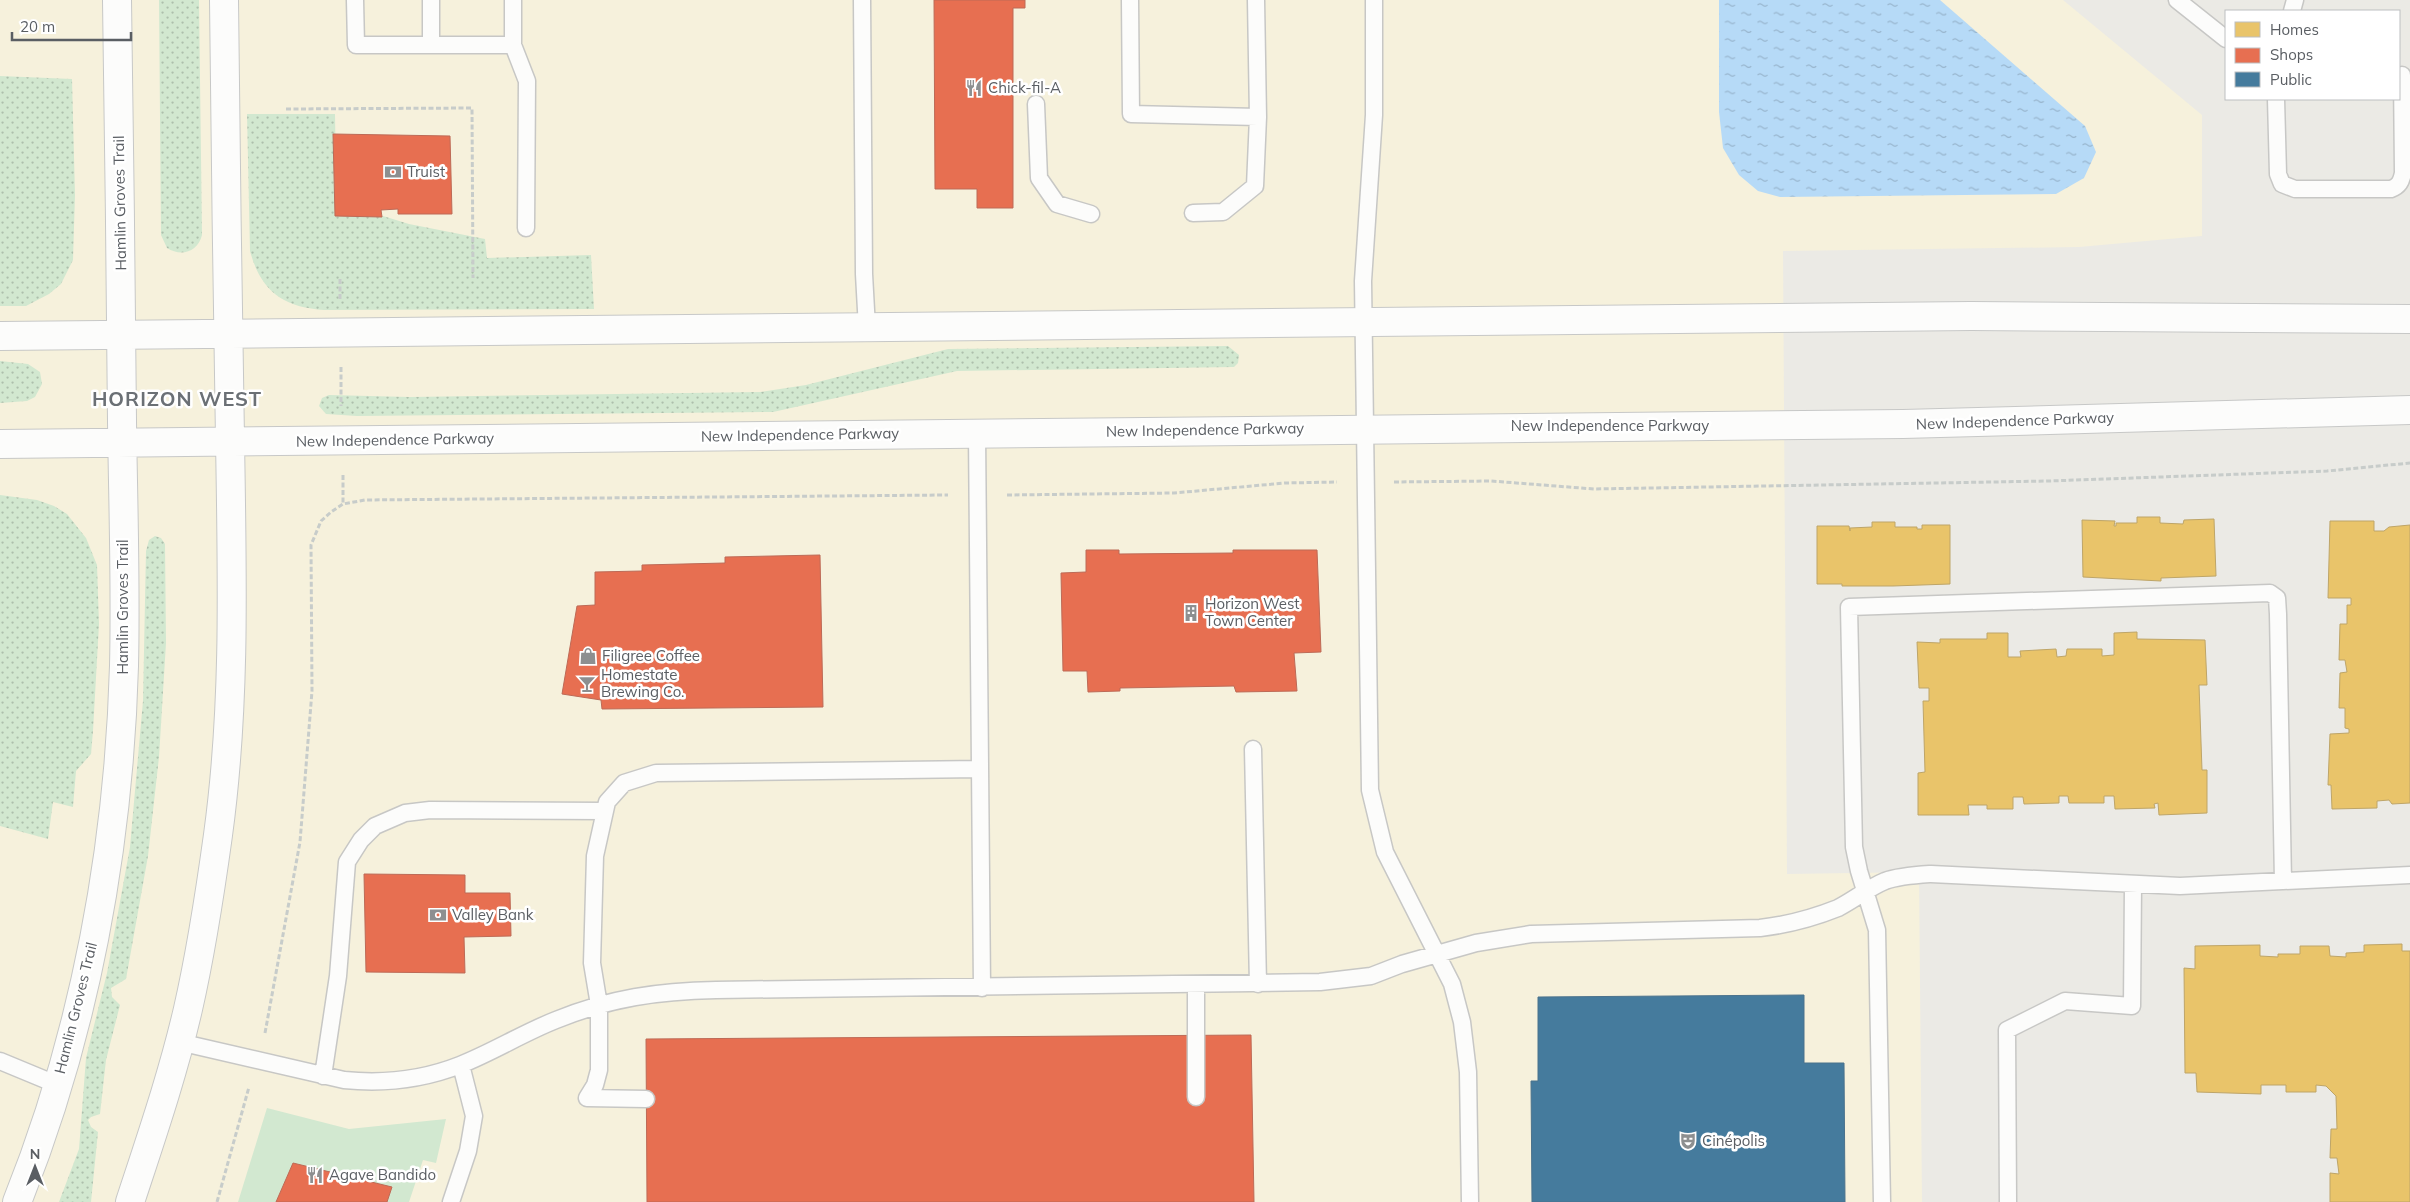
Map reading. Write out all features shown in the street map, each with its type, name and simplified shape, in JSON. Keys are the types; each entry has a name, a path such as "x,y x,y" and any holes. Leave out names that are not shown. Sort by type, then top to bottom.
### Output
{"street":[{"name":"Hamlin Groves Trail","path":"18,1202 58,1085 87,968 100,904 112,819 124,666 117,0"},
{"path":"130,1202 187,1011 219,833 226,746 231,654 224,0"},
{"path":"0,336 1961,316 2410,319"},
{"name":"New Independence Parkway","path":"0,444 1363,428 1903,424 2410,410"}],"lane":[{"path":"355,0 356,44 513,45"},
{"path":"431,0 431,44"},
{"path":"513,0 513,45 528,81 526,228"},
{"path":"862,0 864,274 867,328"},
{"path":"1130,0 1131,114 1258,117"},
{"path":"1193,213 1224,212 1255,186 1258,117 1256,0"},
{"path":"1374,0 1374,115 1362,281 1370,790 1385,852 1452,984 1466,1050 1470,1202"},
{"path":"2177,0 2225,38"},
{"path":"2276,100 2278,174 2282,184 2295,189 2391,190 2402,181 2403,173 2404,75"},
{"path":"1036,104 1039,178 1057,204 1091,214"},
{"path":"977,433 982,988"},
{"path":"1882,1202 1877,930 1859,871 1854,847 1849,607 2270,594 2277,598 2283,881"},
{"path":"1253,749 1258,984"},
{"path":"646,1099 587,1098 595,1085 599,1070 599,1005 592,963 595,856 607,802 624,783 656,773 980,769"},
{"path":"324,1076 338,976 347,862 361,840 375,826 405,812 430,810 605,811"},
{"path":"179,1042 324,1076 371,1083 438,1073 461,1065 556,1020 599,1005 653,992 684,990 982,988 1320,982 1371,976 1436,954 1502,937 1531,934 1760,928 1783,925 1820,915 1841,906 1886,881 1931,874 2180,886 2410,875"},
{"path":"2008,1202 2007,1030 2065,1001 2132,1006 2133,885"},
{"path":"1196,985 1196,1096"},
{"path":"0,1061 58,1085"},
{"path":"451,1202 468,1151 474,1116 461,1065"}],"path":[{"path":"286,109 472,108 473,278"},
{"path":"340,279 343,504"},
{"path":"217,1202 256,1060 268,1025 300,842 312,691 311,545 321,521 343,504 365,500 1174,493 1285,483 1491,481 1594,488 2049,481 2327,471 2410,463"}],"shaded area":[{"path":"0,0 2063,0 2202,115 2202,236 2079,247 1783,251 1787,874 1919,872 1922,1202 0,1202"}],"green space":[{"path":"159,0 199,0 202,235 200,241 193,249 183,252 172,251 167,248 161,235"},
{"path":"0,76 72,79 75,195 73,260 61,284 49,294 26,306 0,306"},
{"path":"247,114 335,114 336,177 357,208 409,224 485,239 487,258 591,255 594,309 324,310 286,301 268,287 255,265 250,251"},
{"path":"1228,346 1239,355 1238,363 1234,367 957,371 773,412 357,416 326,414 319,406 322,398 329,395 410,397 760,392 806,385 948,349"},
{"path":"0,361 28,364 40,372 42,384 35,397 27,401 0,403"},
{"path":"0,495 37,500 54,506 67,514 86,538 97,565 99,624 91,754 76,771 73,807 53,802 48,839 0,826"},
{"path":"155,536 161,538 165,544 166,643 159,757 148,856 126,979 111,988 112,997 120,1005 106,1060 100,1114 88,1120 91,1127 98,1132 91,1202 59,1202 79,1149 86,1058 107,973 130,847 143,701 146,551 149,540"},
{"path":"267,1108 349,1129 446,1119 436,1163 423,1160 409,1202 238,1202"}],"water":[{"path":"1719,0 1940,0 2085,126 2096,152 2084,178 2056,194 1780,197 1758,191 1739,175 1723,148 1719,112"}],"building: Homes":[{"path":"2137,517 2160,517 2160,523 2183,524 2184,520 2214,519 2216,576 2161,578 2161,581 2083,577 2082,520 2115,521 2114,526 2116,526 2116,523 2137,523"},
{"path":"2330,521 2374,521 2374,531 2384,531 2389,527 2410,525 2410,803 2392,804 2389,800 2377,801 2377,808 2332,809 2331,785 2328,785 2330,734 2349,733 2349,729 2345,728 2345,708 2339,708 2340,673 2347,672 2345,660 2339,660 2340,624 2347,624 2347,605 2351,605 2351,598 2328,598"},
{"path":"1872,522 1895,522 1895,527 1917,527 1917,529 1922,529 1922,525 1950,525 1950,584 1842,586 1842,584 1817,584 1817,526 1849,526 1850,531 1850,528 1872,527"},
{"path":"2137,632 2137,639 2205,640 2207,685 2199,685 2202,770 2207,770 2207,813 2159,815 2158,803 2154,804 2155,808 2115,809 2114,796 2104,796 2104,803 2069,803 2068,796 2059,796 2059,803 2024,804 2023,797 2013,797 2013,809 1987,809 1987,805 1968,805 1969,815 1918,815 1918,773 1925,772 1923,701 1929,701 1929,688 1919,688 1917,642 1940,643 1940,639 1987,639 1987,633 2008,633 2008,657 2021,657 2020,651 2056,649 2057,657 2066,656 2067,649 2102,649 2102,656 2114,655 2114,633"},
{"path":"2402,944 2402,951 2410,951 2410,1202 2330,1202 2330,1173 2339,1174 2337,1158 2330,1158 2331,1129 2337,1129 2336,1096 2326,1086 2316,1085 2316,1092 2286,1092 2286,1085 2261,1085 2261,1094 2197,1092 2196,1073 2185,1073 2184,968 2195,969 2195,946 2260,945 2260,956 2278,957 2278,954 2300,954 2300,946 2329,946 2330,956 2346,957 2346,953 2364,952 2364,945"}],"building: Shops":[{"path":"934,0 1025,0 1025,8 1013,8 1013,208 977,208 977,189 935,189"},
{"name":"Truist","path":"333,134 450,136 452,214 398,214 398,209 381,210 382,217 335,216"},
{"name":"Horizon West Town Center","path":"1086,550 1119,550 1119,554 1233,553 1233,550 1317,550 1321,652 1294,653 1297,691 1236,692 1234,686 1120,688 1120,691 1088,692 1087,671 1063,671 1061,573 1086,572"},
{"path":"820,555 823,707 602,709 601,700 562,694 577,606 595,605 595,572 642,571 642,565 725,563 725,557"},
{"name":"Valley Bank","path":"364,874 465,875 465,893 510,893 511,936 464,937 465,973 366,972"},
{"path":"1251,1035 1254,1202 647,1202 646,1039"},
{"name":"Agave Bandido","path":"293,1163 392,1187 387,1202 276,1202"}],"building: Public":[{"name":"Cinépolis","path":"1804,995 1804,1063 1844,1063 1845,1202 1532,1202 1531,1081 1538,1081 1538,997"}],"place":[{"name":"Chick-fil-A","path":"974,88"},
{"name":"Truist","path":"393,172"},
{"name":"Horizon West Town Center","path":"1191,613"},
{"name":"Filigree Coffee","path":"588,656"},
{"name":"Homestate Brewing Co.","path":"587,684"},
{"name":"Valley Bank","path":"438,915"},
{"name":"Cinépolis","path":"1688,1141"},
{"name":"Agave Bandido","path":"315,1175"}],"district":[{"name":"HORIZON WEST","path":"177,399"}]}
